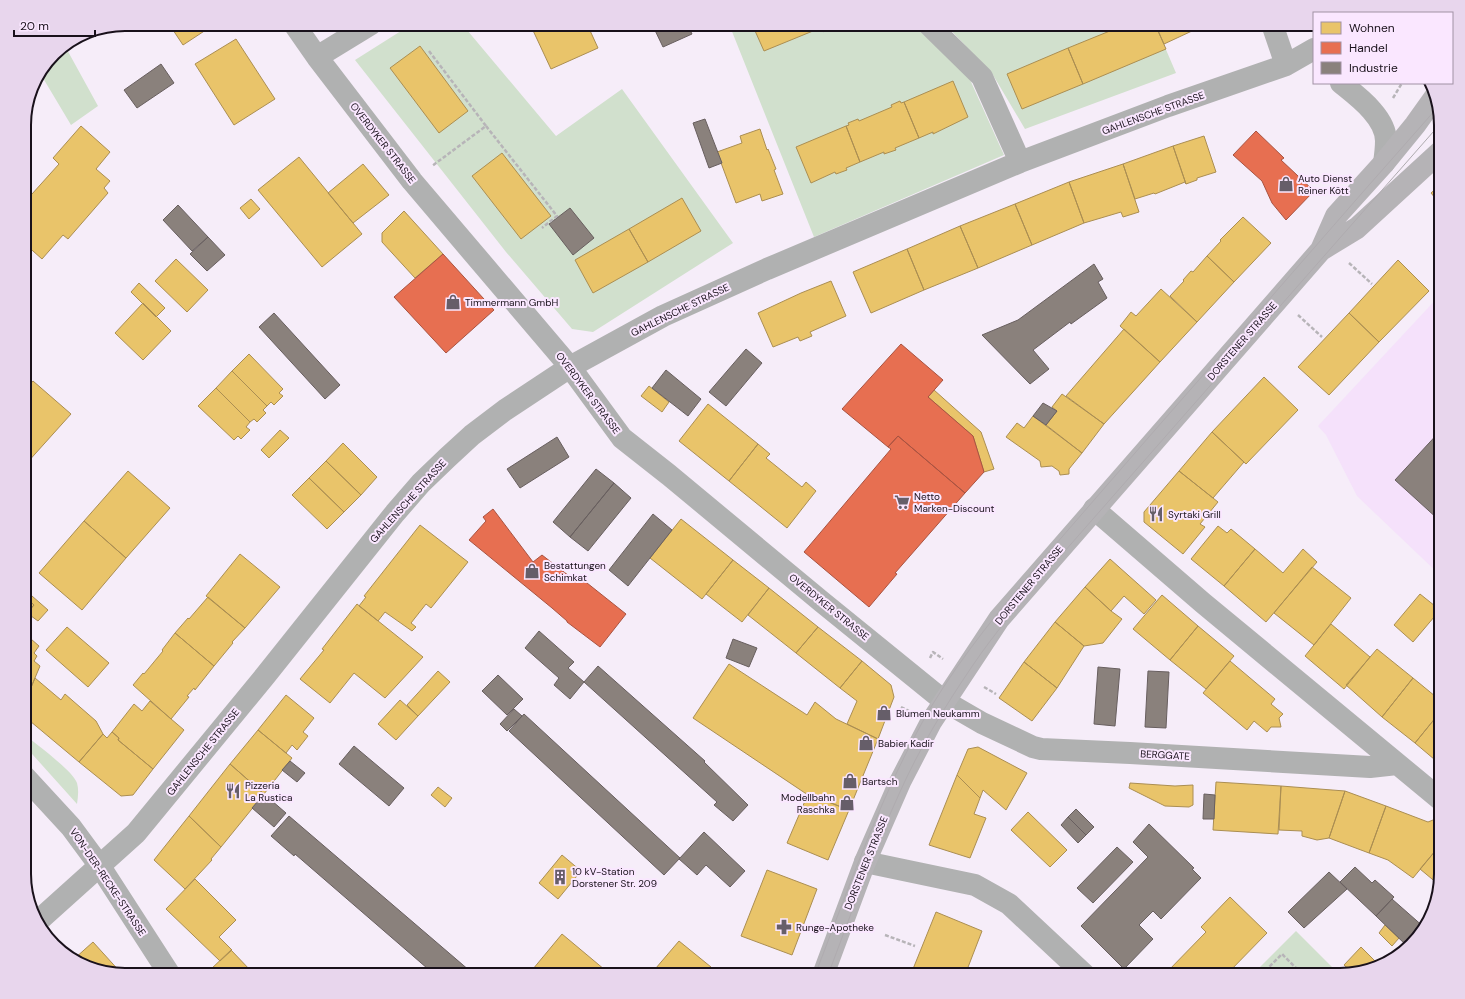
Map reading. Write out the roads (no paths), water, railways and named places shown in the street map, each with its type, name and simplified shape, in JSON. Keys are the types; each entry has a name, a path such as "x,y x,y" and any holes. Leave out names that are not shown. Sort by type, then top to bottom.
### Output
{"main road":[{"name":"DORSTENER STRASSE","path":"1325,248 1336,216 1384,163 1431,103"},
{"name":"DORSTENER STRASSE","path":"826,968 865,862 900,782 931,722 999,619 1279,298 1325,248 1357,228 1434,156"}],"street":[{"name":"OVERDYKER STRASSE","path":"299,31 412,181 570,367 622,438 669,474 822,602 944,701"},
{"path":"317,57 360,31"},
{"path":"935,31 982,76 1020,162"},
{"path":"1274,31 1286,65"},
{"name":"GAHLENSCHE STRASSE","path":"42,917 136,833 265,676 342,578 421,483 472,435 505,410 570,367 663,316 767,269 1020,162 1168,106 1286,65 1313,50"},
{"name":"GAHLENSCHE STRASSE","path":"1286,65 1313,67"},
{"path":"1341,84 1361,99 1382,124 1386,140 1384,163"},
{"path":"1094,509 1203,603 1434,794"},
{"name":"BERGGATE","path":"944,701 982,723 1033,747 1041,749 1138,753 1370,767 1397,764"},
{"name":"VON-DER-RECKE-STRASSE","path":"31,784 71,827 99,865 165,968"},
{"path":"865,862 975,886 1010,904 1078,968"}],"tram line":[{"path":"818,968 854,873 897,772 931,707 956,668 998,613 1042,560 1433,113"},
{"path":"831,968 889,816 907,777 943,712 981,654 1006,620 1042,577 1434,131"}],"place":[{"name":"Auto Dienst Reiner Kött","path":"1286,184"},
{"name":"Timmermann GmbH","path":"453,302"},
{"name":"Netto Marken-Discount","path":"902,502"},
{"name":"Syrtaki Grill","path":"1156,514"},
{"name":"Bestattungen Schimkat","path":"532,571"},
{"name":"Blumen Neukamm","path":"884,713"},
{"name":"Babier Kadir","path":"866,743"},
{"name":"Bartsch","path":"850,781"},
{"name":"Pizzeria La Rustica","path":"233,791"},
{"name":"Modellbahn Raschka","path":"847,803"},
{"name":"10 kV-Station Dorstener Str. 209","path":"560,877"},
{"name":"Runge-Apotheke","path":"784,927"}]}
